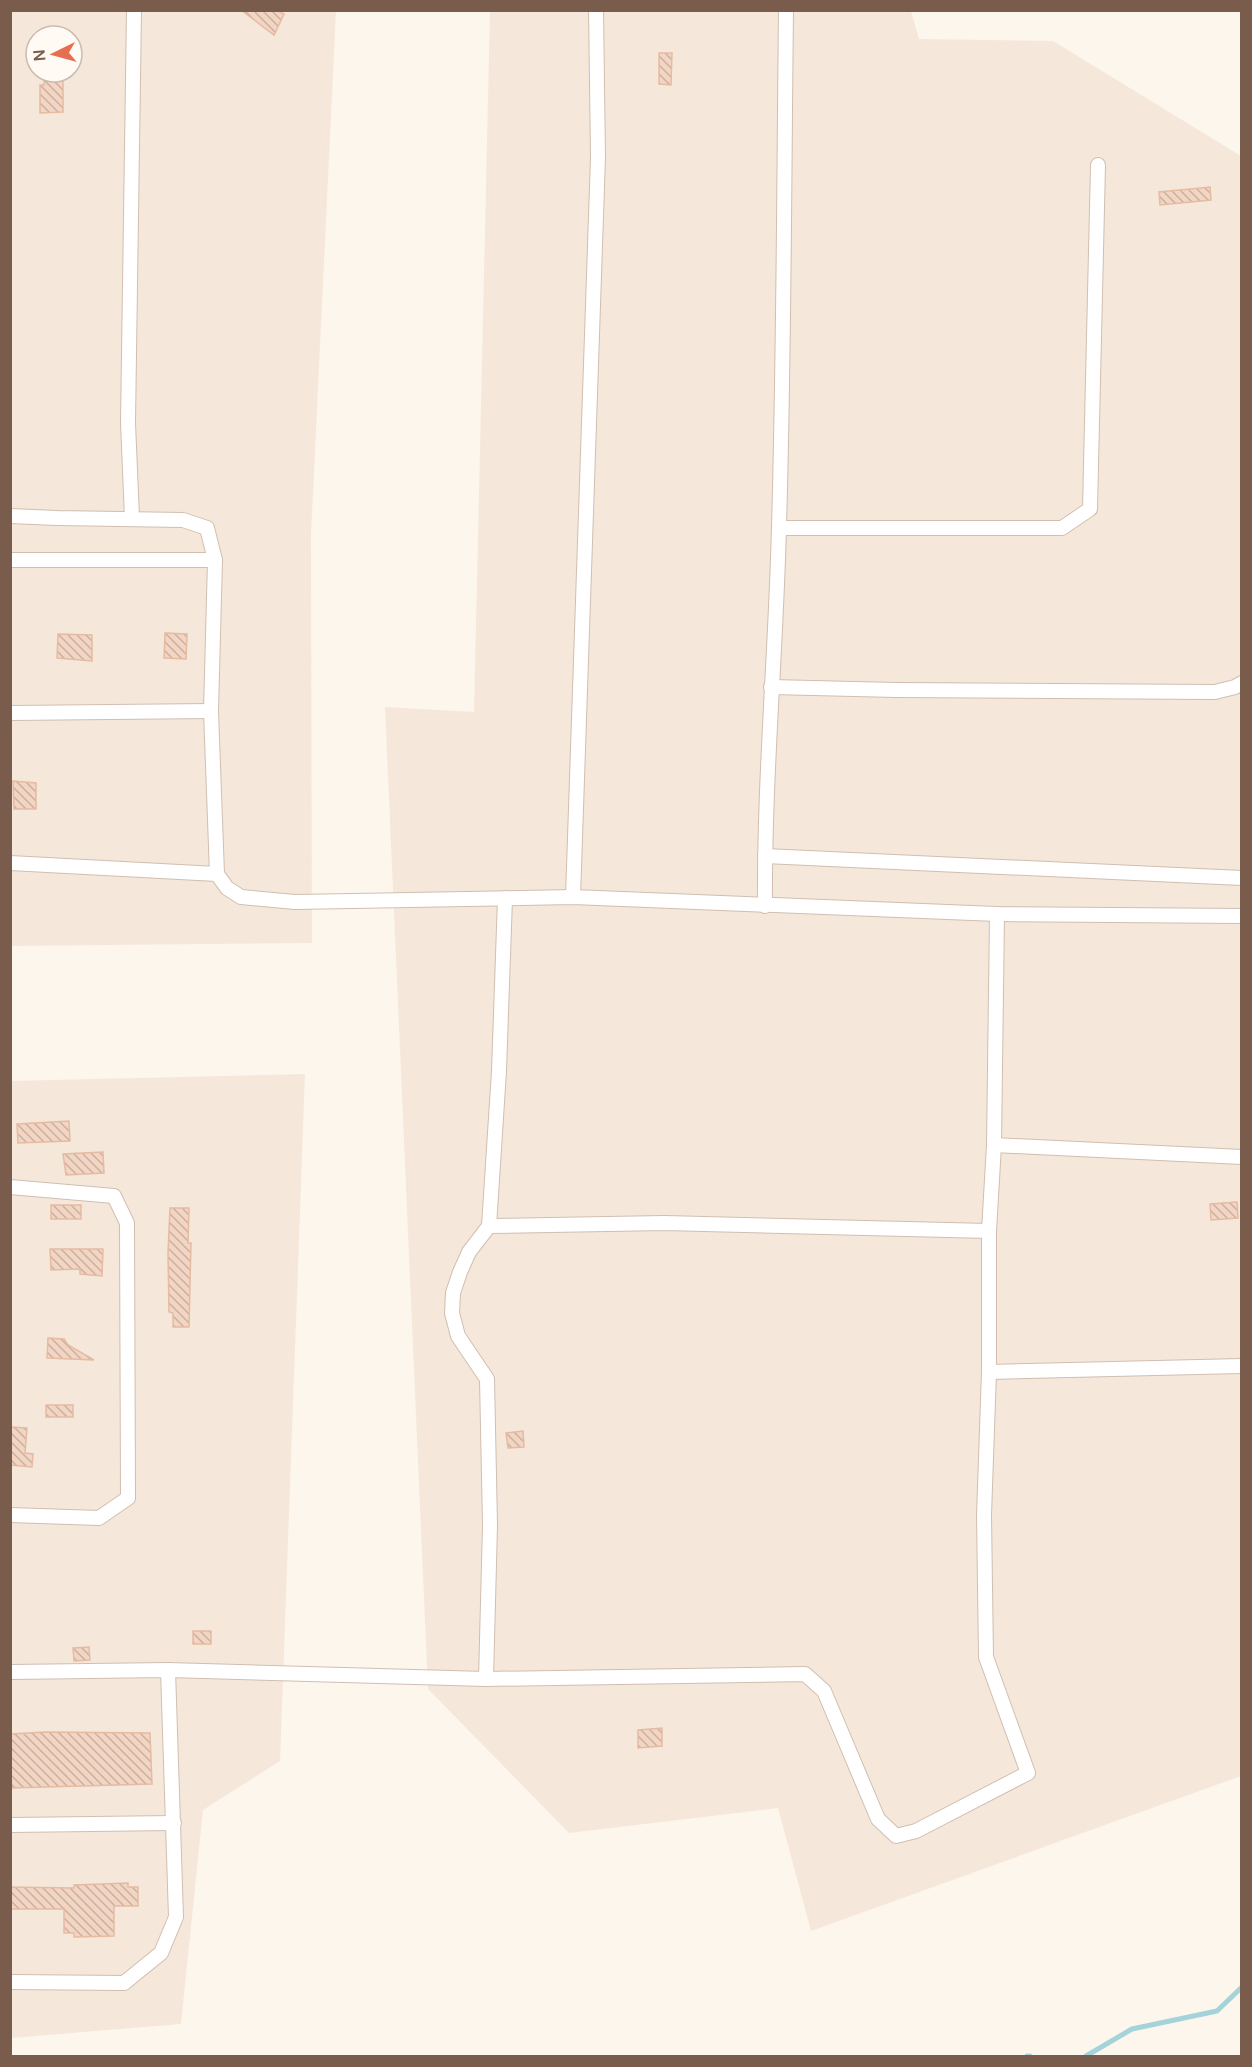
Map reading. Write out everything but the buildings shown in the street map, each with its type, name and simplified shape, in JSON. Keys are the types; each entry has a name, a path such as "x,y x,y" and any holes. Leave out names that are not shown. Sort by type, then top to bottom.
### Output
{"street":[{"path":"132,518 128,423 134,10"},
{"path":"573,897 598,157 596,10"},
{"path":"765,906 771,687 779,528 786,10"},
{"path":"779,528 1062,528 1090,509 1098,165"},
{"path":"10,516 183,520 207,528 215,560 211,711 216,874 226,888 241,897 295,902 573,897 997,914 1242,916"},
{"path":"10,560 215,560"},
{"path":"771,687 1215,692 1242,683"},
{"path":"10,713 211,711"},
{"path":"765,856 1242,878"},
{"path":"10,863 216,874"},
{"path":"486,1679 490,1526 487,1379 458,1336 452,1313 453,1293 460,1272 469,1252 489,1226 499,1071 505,898"},
{"path":"10,1672 168,1670 486,1679 806,1674 824,1691 878,1819 896,1836 916,1831 1028,1773 986,1657 984,1515 989,1372 988,1231 994,1145 997,914"},
{"path":"994,1145 1242,1157"},
{"path":"10,1187 114,1196 127,1224 128,1498 99,1518 10,1515"},
{"path":"489,1226 664,1224 988,1231"},
{"path":"989,1372 1242,1366"},
{"path":"10,1982 124,1983 161,1953 176,1917 168,1670"},
{"path":"10,1825 174,1823"}],"shaded area":[{"path":"10,11 336,11 311,534 312,943 11,946"},
{"path":"490,11 911,11 919,39 1053,41 1241,156 1241,1776 811,1931 778,1808 569,1833 428,1689 385,707 474,712"},
{"path":"305,1074 280,1761 203,1810 181,2024 11,2038 10,1081"}],"waterway":[{"path":"1086,2056 1132,2029 1217,2011 1242,1987"}]}
